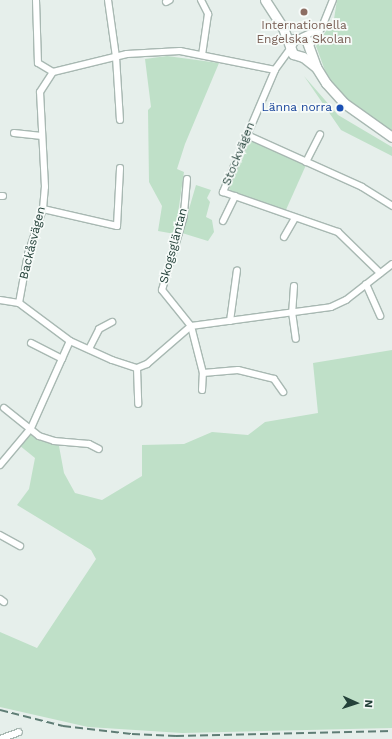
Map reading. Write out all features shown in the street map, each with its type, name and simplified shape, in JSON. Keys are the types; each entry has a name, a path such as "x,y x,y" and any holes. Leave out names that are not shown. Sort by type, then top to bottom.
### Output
{"street":[{"path":"36,0 38,63 53,72 116,57 180,50 275,70"},
{"path":"108,0 116,57 120,120"},
{"path":"201,0 208,14 202,55"},
{"path":"265,0 276,16 290,47 299,57 316,67"},
{"path":"281,62 299,57 310,47 322,27 333,0"},
{"path":"276,16 310,47 316,67 326,84 344,103 392,137"},
{"path":"290,47 300,37 322,27"},
{"name":"Stockvägen","path":"290,47 275,70 223,192 338,232 380,274"},
{"name":"Backåsvägen","path":"19,303 28,254 43,209 45,187 40,92 53,72"},
{"path":"14,133 42,136"},
{"path":"306,162 320,134"},
{"path":"247,136 362,187 392,206"},
{"path":"43,209 117,226 120,168"},
{"name":"Skogsgläntan","path":"187,179 184,216 162,290 186,317 191,326"},
{"name":"Stockvägen","path":"223,221 235,196"},
{"path":"284,238 295,218"},
{"path":"0,300 19,303 70,341 112,360 137,368 147,364 191,326 332,307 392,264"},
{"path":"230,320 237,270"},
{"path":"366,284 380,316"},
{"path":"294,286 292,312 296,339"},
{"path":"89,349 99,329 112,322"},
{"path":"191,326 203,373 202,390"},
{"path":"0,465 31,428 70,341"},
{"path":"30,343 62,359"},
{"path":"137,368 138,404"},
{"path":"203,373 238,370 263,374 274,379 283,392"},
{"path":"4,408 31,428 39,436 54,441 89,444 98,449"},
{"path":"0,535 20,546"},
{"path":"0,738 19,732"}],"green space":[{"path":"337,0 392,0 392,134 352,105 327,76 316,46 334,19"},
{"path":"167,56 219,63 185,144 177,169 184,172 175,234 158,231 162,206 149,182 148,110 151,107 145,59"},
{"path":"304,76 338,115 392,147 392,156 341,130"},
{"path":"248,138 306,165 285,212 230,192 228,181"},
{"path":"196,185 211,190 207,198 210,202 206,217 212,220 214,232 208,241 182,233"},
{"path":"392,350 392,728 182,733 88,727 0,707 0,632 37,648 96,559 91,550 17,505 29,489 35,458 19,445 29,434 59,446 64,473 75,493 102,500 142,476 142,445 184,444 212,432 248,435 265,422 318,413 313,363"}],"railway":[{"path":"0,710 63,726 132,734 176,736 392,731"}],"place":[{"name":"Internationella Engelska Skolan","path":"304,12"},
{"name":"Länna norra","path":"340,108"}]}
